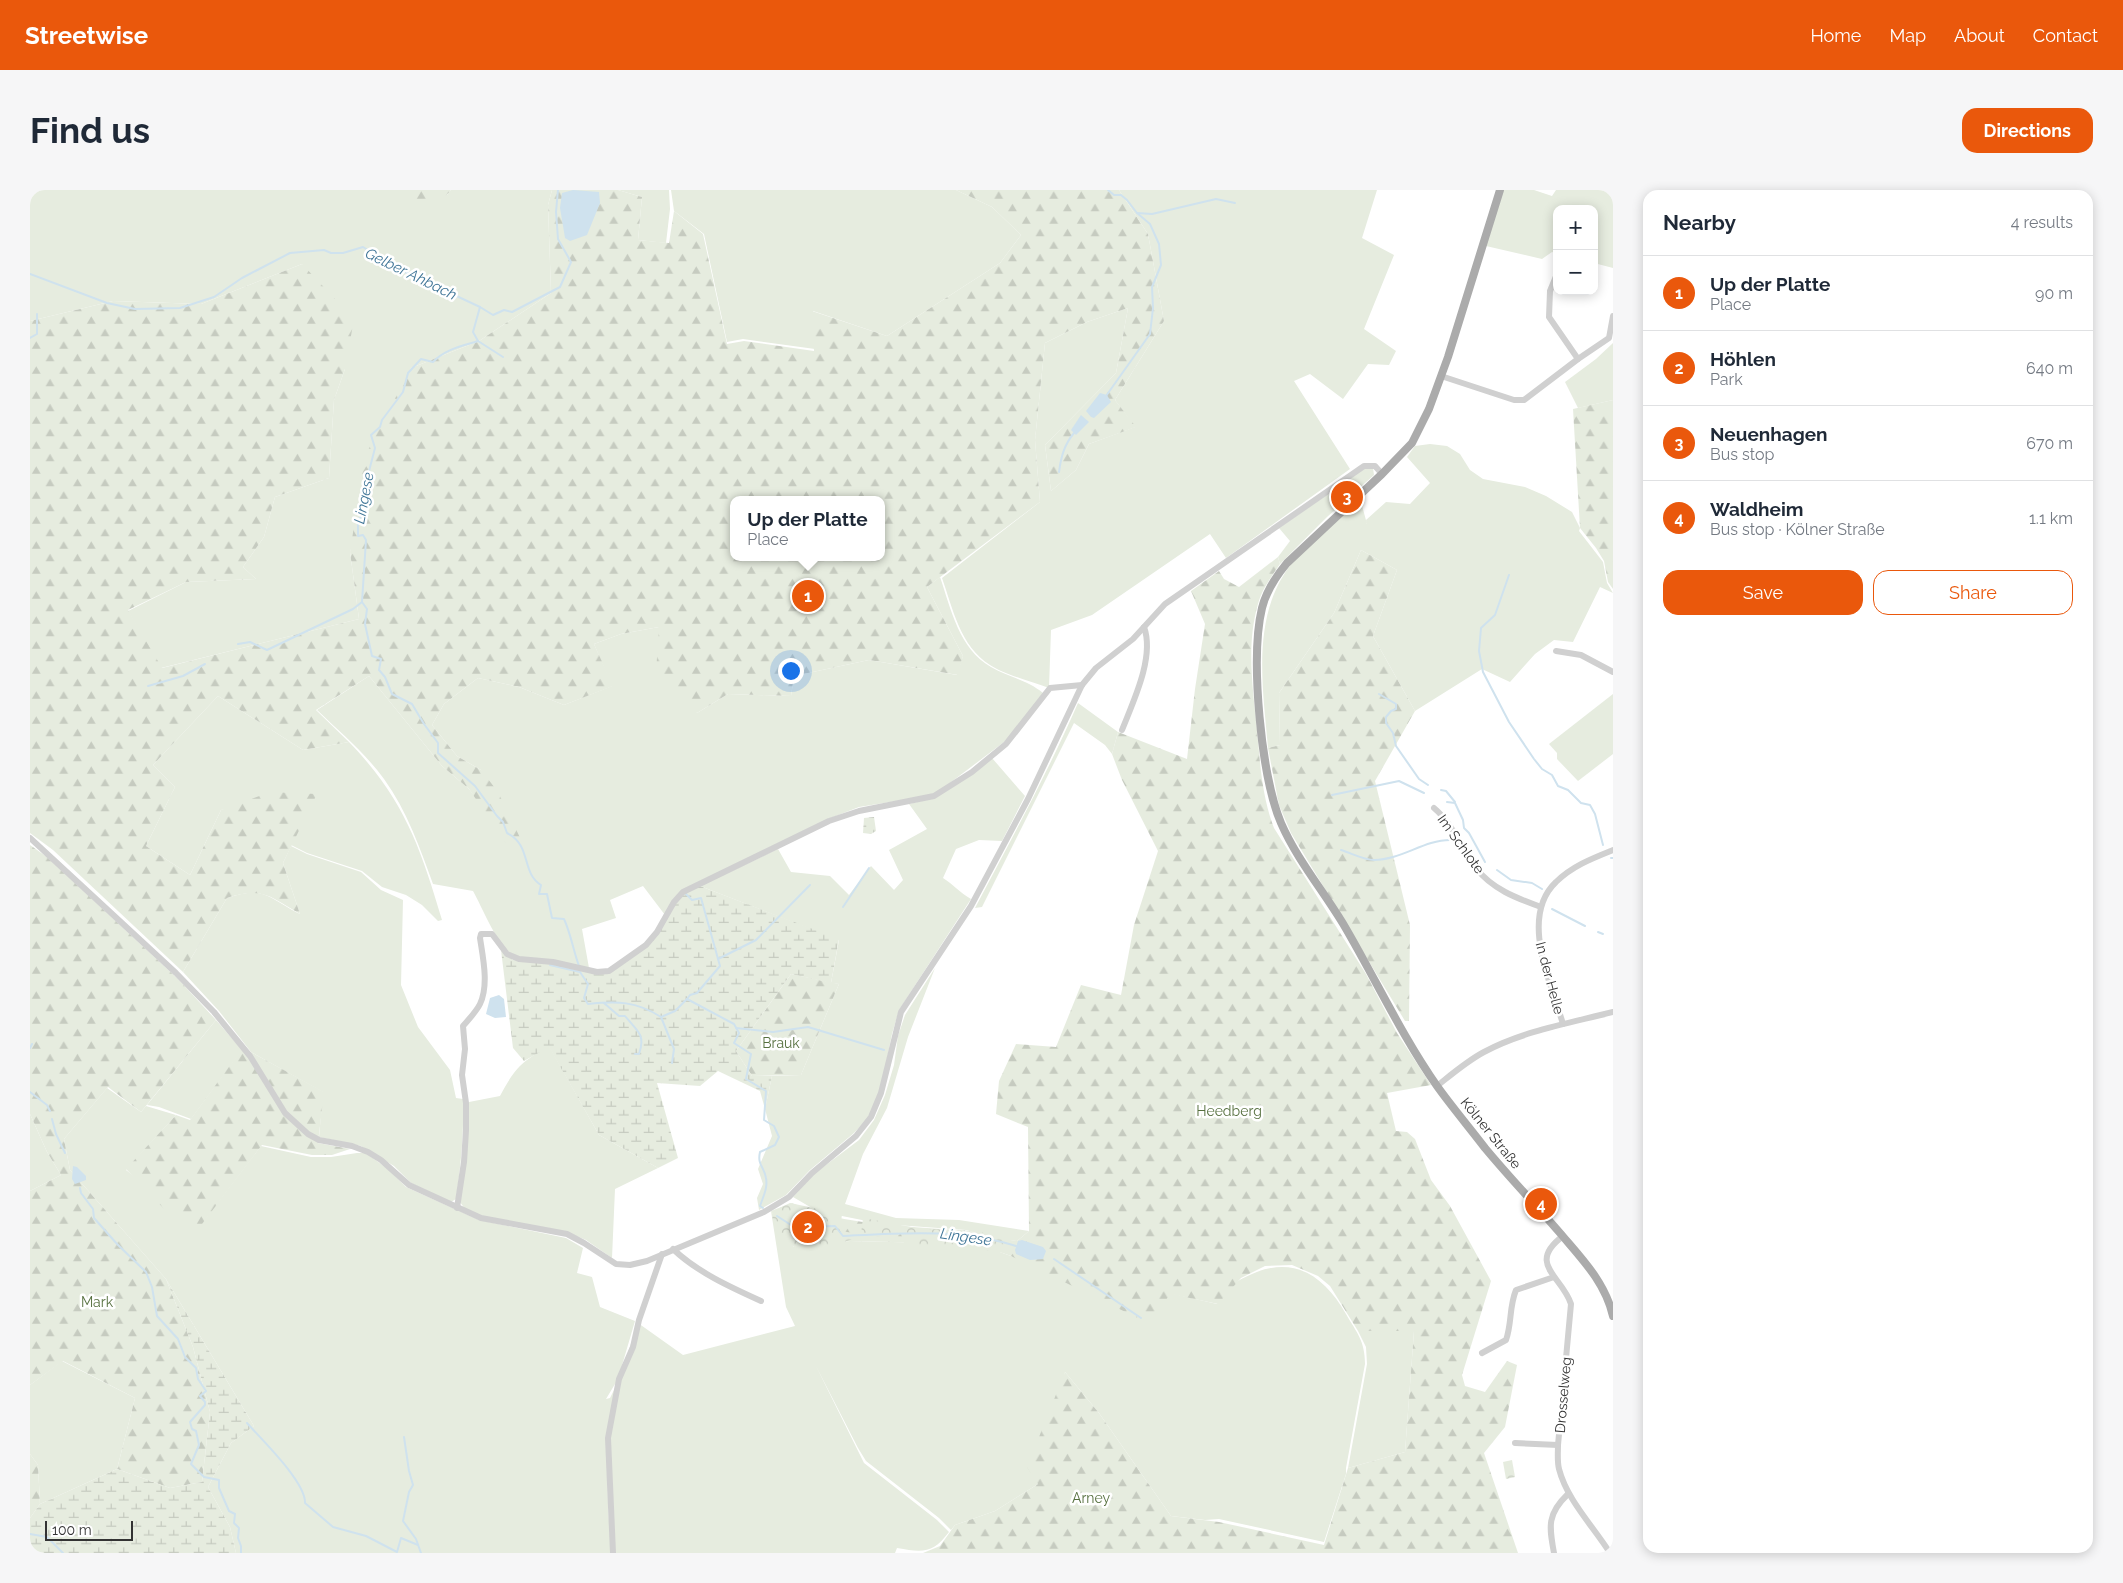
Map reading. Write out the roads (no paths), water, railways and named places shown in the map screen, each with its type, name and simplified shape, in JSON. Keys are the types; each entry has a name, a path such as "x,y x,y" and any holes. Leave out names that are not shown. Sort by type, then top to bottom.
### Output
{"main road":[{"name":"Kölner Straße","path":"1500,190 1441,376 1429,410 1412,443 1382,474 1305,544 1280,571 1262,607 1257,649 1259,697 1270,786 1281,823 1290,840 1344,925 1437,1086 1495,1160 1589,1266 1604,1290 1613,1316"}],"street":[{"path":"1553,284 1550,291 1549,317 1578,359"},
{"path":"1441,376 1514,400 1524,400 1609,338 1613,316"},
{"path":"30,838 176,973 214,1012 264,1075 285,1113 296,1124 319,1140 352,1146 368,1152 386,1164 409,1185 457,1208 481,1218 566,1234 584,1243 616,1264 630,1265 662,1254 764,1212 789,1197 812,1173 856,1136 871,1117 882,1093 901,1012 971,906 1028,799 1082,685 1096,668 1133,639 1165,604 1364,466 1376,466 1382,474"},
{"path":"1122,730 1139,688 1146,659 1148,637 1144,627"},
{"path":"1556,651 1581,654 1613,672"},
{"path":"457,1208 464,1162 466,1130 462,1075 463,1026 480,1005 483,994 484,968 481,934 492,934 507,954 519,959 547,961 597,972 609,971 646,944 657,932 674,902 683,892 829,820 859,811 934,796 972,772 1006,744 1019,730 1050,688 1082,685"},
{"name":"Im Schlote","path":"1434,808 1443,816 1476,867 1486,878 1498,888 1541,907"},
{"name":"In der Helle","path":"1563,1024 1541,951 1537,927 1541,907 1548,891 1556,881 1580,864 1613,850"},
{"path":"1437,1086 1488,1049 1563,1024 1613,1012"},
{"name":"Drosselweg","path":"1562,1236 1550,1247 1546,1255 1546,1265 1569,1297 1571,1304 1558,1445 1558,1466 1568,1494 1593,1526 1610,1553"},
{"path":"673,1249 684,1260 761,1301"},
{"path":"614,1553 608,1438 619,1379 633,1347 639,1320 662,1254"},
{"path":"1482,1353 1506,1340 1509,1332 1510,1304 1516,1290 1554,1277"},
{"path":"1515,1443 1558,1445"},
{"path":"1554,1553 1549,1528 1553,1512 1568,1494"}],"water":[{"path":"573,190 599,192 600,203 587,235 570,241 565,238 560,208 562,193"},
{"path":"1100,393 1107,395 1111,402 1094,418 1086,411"},
{"path":"1081,415 1089,422 1076,435 1071,430"},
{"path":"499,995 504,999 506,1017 495,1018 486,1014 490,998"},
{"path":"73,1166 77,1167 86,1176 86,1180 75,1184 72,1179"},
{"path":"1022,1240 1043,1247 1046,1251 1043,1259 1030,1260 1016,1254 1015,1250 1018,1241"}],"waterway":[{"name":"Lingese","path":"558,190 556,212 558,239 571,262 560,287 512,312 504,310 493,315 480,307 473,332 478,341 449,351 433,362 421,359 408,373 403,392 382,420 380,427 371,435 375,448 360,506 362,516 358,520 358,536 363,535 366,540 362,602 367,609 365,624 372,656 381,659 379,670 385,677 392,694 412,704 438,743 438,753 475,786 503,822 507,833 520,844 531,874 541,885 539,894 547,894 552,918 564,919 579,966"},
{"path":"1106,396 1150,334 1153,308 1152,287 1161,265 1159,244 1150,224 1121,195 1114,195 1108,190"},
{"path":"1137,213 1152,214 1216,199 1235,203"},
{"name":"Gelber Ahbach","path":"30,274 107,303 135,309 180,308 214,297 242,278 290,253 324,250 331,253 343,253 363,247 401,270 480,307"},
{"path":"30,338 37,334 37,314"},
{"path":"478,341 503,357"},
{"path":"1059,472 1064,451 1074,433"},
{"path":"1509,575 1495,615 1481,628 1479,651 1483,672 1509,722 1542,769 1552,775 1558,786 1568,790 1581,803 1590,805 1595,814 1603,845"},
{"path":"238,644 250,642 267,650 353,609 362,602"},
{"path":"148,686 183,676 205,664"},
{"path":"1379,694 1396,704 1396,709 1391,711 1386,717 1386,723 1393,733 1396,746 1419,779 1428,785"},
{"path":"1332,795 1399,781 1424,793"},
{"path":"1441,790 1446,791 1455,802"},
{"path":"1447,802 1455,803 1463,820 1464,828 1469,833 1485,862"},
{"path":"1341,850 1374,860 1394,857 1431,843 1450,840"},
{"path":"843,907 869,868"},
{"path":"1497,870 1511,880 1532,883 1542,889"},
{"path":"718,959 756,940 810,885"},
{"path":"686,894 692,900 701,898 720,966 697,993 690,995 687,999"},
{"path":"1552,909 1585,926"},
{"path":"1598,932 1603,934"},
{"name":"Lingese","path":"550,965 580,972 588,984 584,998 588,1004 626,1003 643,1008 661,1017 675,1011 687,999 734,1024 739,1033 734,1043 751,1054 746,1079 766,1091 764,1120 774,1126 779,1137 775,1145 760,1152 759,1160 766,1182 760,1206 763,1208"},
{"path":"604,1003 619,1016 625,1016 637,1029 641,1037 641,1047 639,1054 635,1054"},
{"path":"661,1017 674,1049 672,1063"},
{"path":"736,1028 773,1032 808,1027 884,1050"},
{"path":"30,1048 32,1044"},
{"path":"30,1092 47,1105 50,1111"},
{"path":"52,1119 56,1134 65,1153"},
{"path":"80,1188 81,1193 93,1209 94,1218 146,1272 152,1287 157,1316 178,1339 185,1357 196,1368 198,1379 206,1391 200,1396 205,1405 190,1422 192,1429 196,1431 199,1445 191,1464 204,1477 219,1480 219,1488 229,1511 235,1514 234,1523 239,1528 238,1538 241,1553"},
{"name":"Lingese","path":"777,1216 794,1227 835,1226 843,1236 909,1233 954,1234 998,1241 1019,1247"},
{"name":"Lingese","path":"1054,1259 1141,1318"},
{"path":"247,1423 291,1473 303,1494 305,1503 333,1527 366,1536 397,1552 401,1538 418,1545"},
{"path":"404,1437 413,1485 409,1492 403,1521 416,1539 421,1553"},
{"path":"30,1534 47,1537 63,1553"}],"place":[{"name":"Neuenhagen","path":"1347,497"},
{"name":"Up der Platte","path":"808,596"},
{"name":"Waldheim","path":"1541,1204"},
{"name":"Höhlen","path":"808,1227"}],"park label":[{"name":"Brauk","path":"781,1043"},
{"name":"Heedberg","path":"1229,1111"},
{"name":"Mark","path":"97,1302"},
{"name":"Arney","path":"1091,1498"}]}
